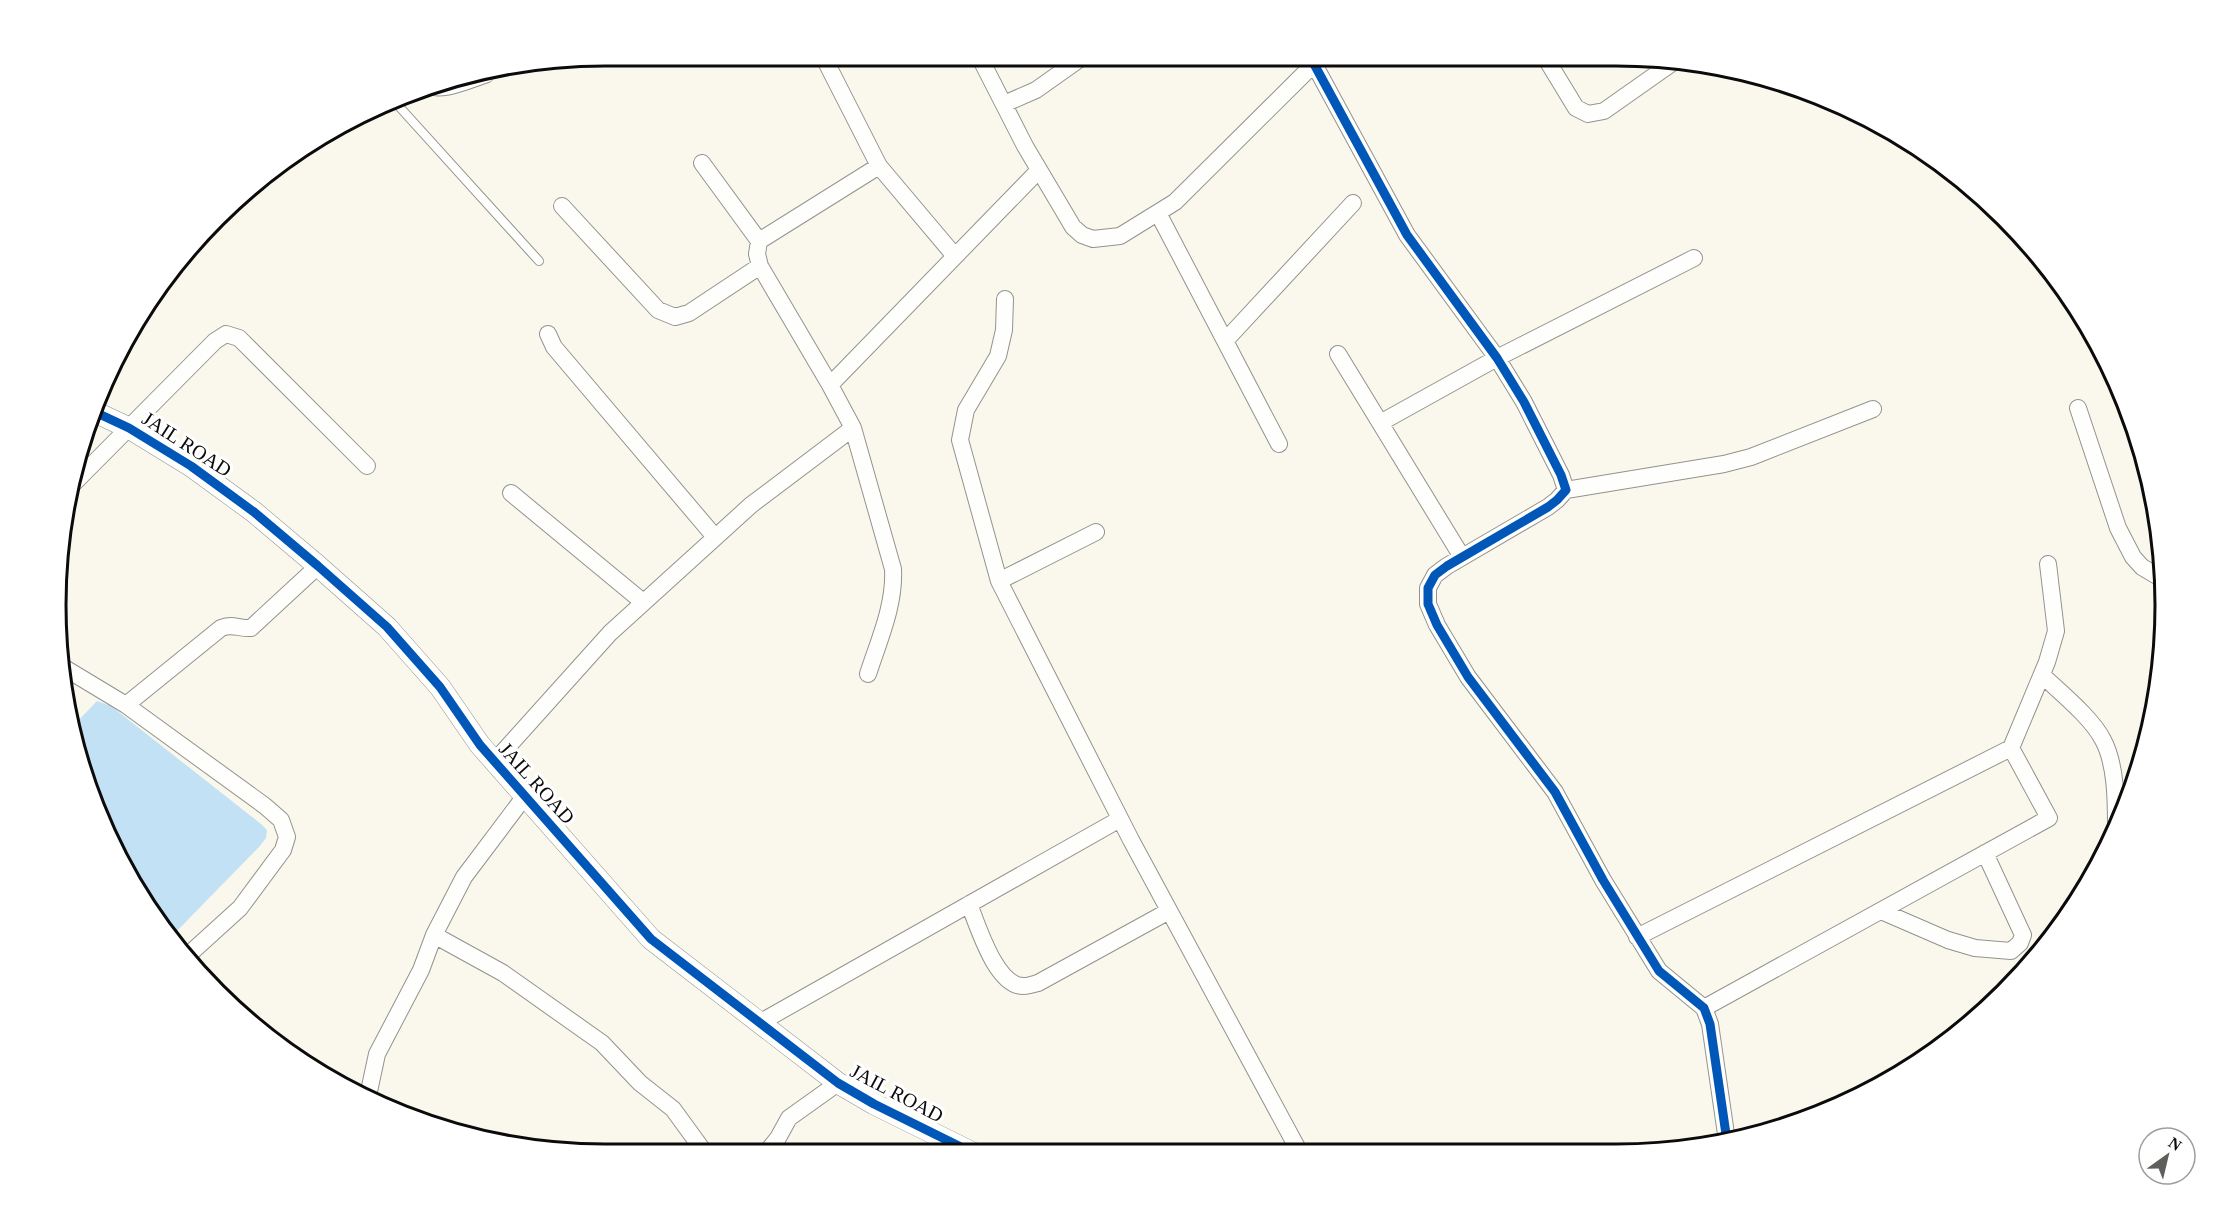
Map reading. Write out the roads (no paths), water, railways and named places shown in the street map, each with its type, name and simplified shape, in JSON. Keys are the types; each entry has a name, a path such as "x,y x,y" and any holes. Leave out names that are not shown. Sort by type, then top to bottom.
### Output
{"street":[{"path":"828,66 879,166 954,255"},
{"path":"984,66 1039,170 1073,227 1082,235 1093,239 1120,236 1175,202 1312,66"},
{"path":"1004,104 1036,90 1070,66"},
{"path":"1321,66 1407,235 1497,358 1562,475 1566,490"},
{"path":"1550,66 1576,108 1588,114 1604,111 1663,68"},
{"path":"702,163 759,241 757,254 760,266 853,428 893,569 892,599 868,674"},
{"path":"759,241 879,166"},
{"path":"830,385 1039,170"},
{"path":"1225,341 1353,203"},
{"path":"562,206 658,310 675,317 689,313 760,266"},
{"path":"1158,213 1279,444"},
{"path":"1380,423 1497,358 1694,258"},
{"path":"1005,299 1004,330 998,356 966,410 960,440 999,581 1120,819 1295,1144"},
{"path":"82,475 214,341 226,334 239,338 367,466"},
{"path":"548,334 554,347 715,537"},
{"path":"1338,354 1462,557"},
{"path":"2078,408 2118,528 2133,557 2142,567 2154,574"},
{"path":"1726,1133 1710,1024 1704,1008 1659,971 1603,880 1555,792 1468,677 1437,625 1428,604 1428,588 1435,575 1548,507 1566,490 1724,464 1751,456 1873,409"},
{"name":"JAIL ROAD","path":"101,415 129,428 191,466 254,512 387,627 440,687 480,746 651,939 838,1083 874,1104 955,1144"},
{"path":"494,762 610,633 643,602 751,505 853,428"},
{"path":"511,493 643,602"},
{"path":"999,581 1096,532"},
{"path":"1637,937 2011,748 2048,662 2056,631 2048,564"},
{"path":"126,705 221,628 235,625 243,629 251,628 318,566"},
{"path":"71,672 126,705 281,820 287,837 283,850 240,908 192,951"},
{"path":"2042,675 2076,707 2103,740 2113,772 2116,806"},
{"path":"1704,1008 2049,818 2011,748"},
{"path":"369,1089 377,1054 421,970 434,935 464,877 525,796"},
{"path":"761,1022 1120,819"},
{"path":"1881,910 1948,940 1975,948 2011,951 2020,943 2024,935 1985,853"},
{"path":"969,904 996,968 1013,983 1023,987 1038,983 1169,911"},
{"path":"434,935 503,973 602,1043 640,1083 673,1109 698,1144"},
{"path":"773,1144 789,1118 838,1083"}],"lane":[{"path":"448,90 476,81"},
{"path":"399,107 539,261"}],"water":[{"path":"97,701 111,706 267,830 266,838 260,846 176,932 138,874 107,811 84,745 78,720"}]}
